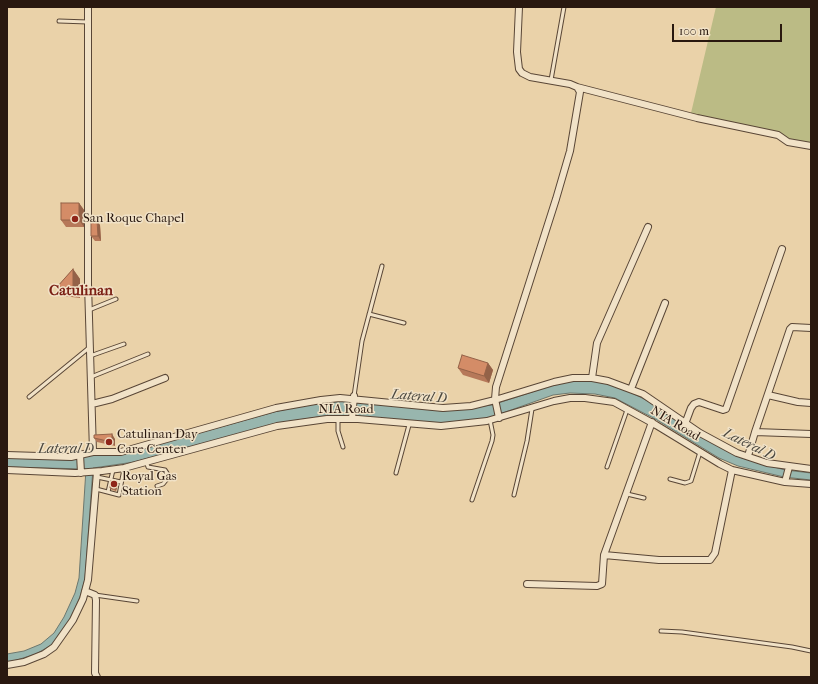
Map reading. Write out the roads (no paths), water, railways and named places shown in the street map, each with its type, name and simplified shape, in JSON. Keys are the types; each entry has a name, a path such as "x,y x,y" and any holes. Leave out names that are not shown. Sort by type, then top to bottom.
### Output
{"street":[{"path":"88,7 89,310 94,452"},
{"path":"519,7 517,52 519,69 522,74 530,77 551,80 697,118 778,135 788,142 811,146"},
{"path":"498,416 495,402 496,387 530,284 570,151 580,97 578,87"},
{"path":"592,378 597,342 648,227"},
{"path":"685,424 691,408 694,404 699,402 723,410 726,408 782,249"},
{"path":"631,389 665,303"},
{"path":"748,456 790,329 792,327 811,328"},
{"path":"92,404 112,399 165,378"},
{"path":"7,455 71,457 94,452 121,452 295,404 340,398 443,408 471,406 495,402 554,382 573,378 592,378 643,394 685,424 718,444 767,463 788,469 811,469"},
{"path":"768,395 798,402 811,403"},
{"name":"NIA Road","path":"7,470 82,472 96,474 124,468 278,426 352,418 441,426 490,420 498,416 532,409 570,398 585,398 614,402 652,422 732,470 811,484"},
{"path":"352,418 354,399"},
{"path":"527,584 597,586 602,584 604,555 652,422"},
{"path":"755,432 811,434"},
{"path":"80,456 82,472"},
{"path":"786,479 788,469"},
{"path":"604,555 659,560 710,560 715,553 732,470"},
{"path":"7,665 24,662 44,654 54,647 73,620 85,591 91,555 96,474"},
{"path":"85,591 95,595 95,673 97,677"}],"lane":[{"path":"551,80 564,7"},
{"path":"59,21 88,22"},
{"path":"354,399 357,371 369,314 382,266"},
{"path":"89,310 116,299"},
{"path":"369,314 404,323"},
{"path":"90,356 124,344"},
{"path":"29,397 90,347"},
{"path":"91,377 148,354"},
{"path":"514,495 527,442 532,409"},
{"path":"607,467 627,409"},
{"path":"338,419 338,431 343,447"},
{"path":"472,500 492,441 493,435 490,420"},
{"path":"396,473 409,424"},
{"path":"670,479 685,483 691,482 700,452"},
{"path":"146,461 148,468 165,470 167,474 167,479 163,484 157,486"},
{"path":"96,489 119,495 124,468"},
{"path":"108,492 114,470"},
{"path":"96,474 121,482"},
{"path":"626,494 644,498"},
{"path":"95,595 137,601"},
{"path":"661,631 682,632 811,651"}],"water":[{"name":"Lateral D","path":"590,380 607,383 626,390 648,401 683,426 742,458 785,470 811,473 811,480 784,477 738,466 719,458 657,420 615,398 595,394 570,393 553,395 486,419 441,423 324,416 279,423 134,462 93,468 85,579 80,597 70,620 53,644 36,654 7,663 7,654 24,651 41,644 54,633 64,617 75,593 79,578 86,469 7,467 7,458 70,460 95,454 122,454 278,411 312,404 346,401 443,411 492,405 563,382"}],"waterway":[{"name":"Lateral D","path":"662,412 688,428"}],"place":[{"name":"San Roque Chapel","path":"75,219"},
{"name":"Catulinan Day Care Center","path":"109,442"},
{"name":"Royal Gas Station","path":"114,484"}],"district":[{"name":"Catulinan","path":"81,291"}]}
